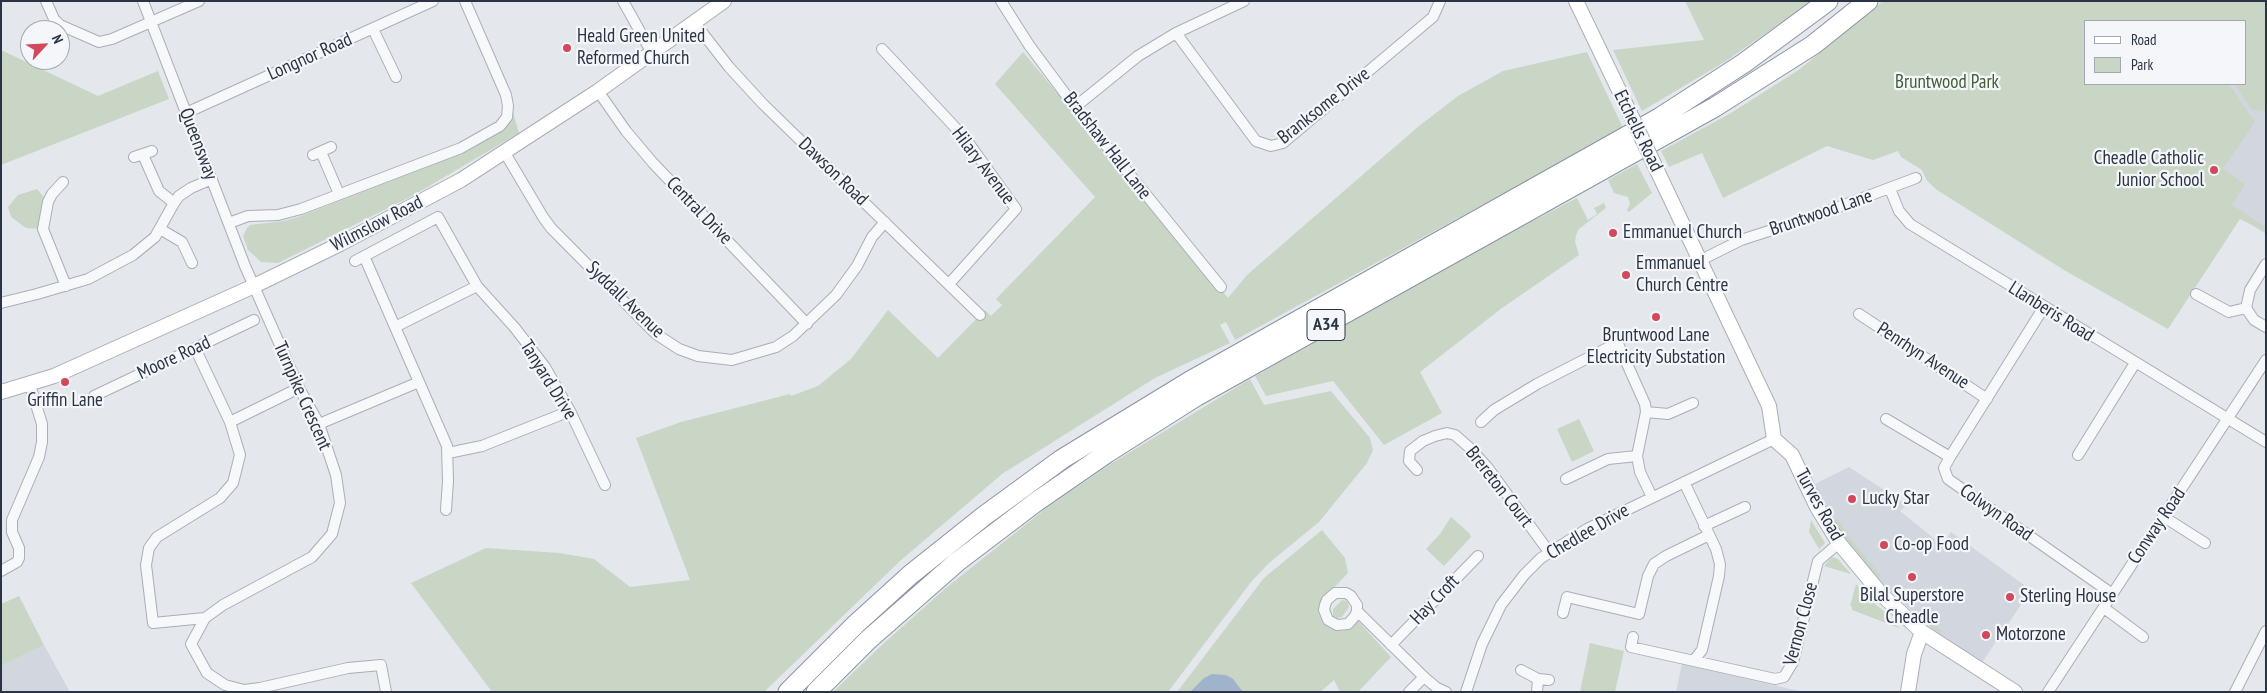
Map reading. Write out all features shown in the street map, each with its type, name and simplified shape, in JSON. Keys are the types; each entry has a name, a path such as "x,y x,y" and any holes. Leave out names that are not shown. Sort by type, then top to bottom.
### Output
{"highway":[{"name":"A34","path":"788,692 856,624 910,575 984,516 1062,460 1190,381 1659,118 1772,43 1828,1"},
{"name":"A34","path":"816,692 868,640 950,568 1015,517 1107,453 1197,396 1724,102 1813,45 1868,1"}],"street":[{"path":"46,1 54,19 60,25 99,42 112,39 199,1"},
{"name":"Queensway","path":"143,1 254,286"},
{"name":"Longnor Road","path":"186,113 433,1"},
{"name":"Wilmslow Road","path":"229,223 248,216 287,213 461,148 500,126 507,117 506,95 465,1"},
{"path":"623,1 652,53"},
{"name":"Bradshaw Hall Lane","path":"1001,1 1029,45 1075,107 1221,286"},
{"path":"1075,107 1138,56 1176,33 1244,1"},
{"name":"Branksome Drive","path":"1176,33 1256,141 1271,146 1283,143 1433,17 1440,1"},
{"name":"Etchells Road","path":"1576,1 1699,261"},
{"name":"Wilmslow Road","path":"1,392 30,385 54,376 254,286 438,192 505,153 598,91 694,22 714,4"},
{"name":"Dawson Road","path":"694,22 729,67 763,104 980,315"},
{"path":"373,29 396,77"},
{"name":"Hilary Avenue","path":"882,49 965,138 1016,209 949,284"},
{"name":"Central Drive","path":"598,91 626,131 654,163 807,324"},
{"path":"322,151 339,194"},
{"name":"Syddall Avenue","path":"505,153 542,217 551,228 656,334 679,349 698,356 732,360 776,347 807,324 836,295 857,266 872,237 885,222"},
{"path":"143,154 158,190 174,202"},
{"name":"Bruntwood Lane","path":"1699,261 1741,240 1890,189 1916,178"},
{"path":"1,303 66,286 100,273 133,256 149,244 160,229 174,202 191,188 212,179"},
{"path":"63,182 52,194 48,202 43,229 66,286"},
{"name":"Llanberis Road","path":"1890,189 1899,211 1910,224 2266,442"},
{"name":"Tanyard Drive","path":"395,327 360,258 438,216 477,286 515,328 545,367 570,411 605,484"},
{"path":"160,229 182,242 192,263"},
{"path":"1699,261 1769,406 1774,439"},
{"path":"2266,264 2250,290 2246,308 2254,320 2266,327"},
{"name":"Turnpike Crescent","path":"254,286 299,388 319,424 336,475 340,503 332,534 312,557 223,605 205,618 191,644 208,673 225,685 244,690 348,668 381,665 386,692"},
{"path":"446,510 447,446 395,327 477,286"},
{"path":"2196,294 2229,312 2246,308"},
{"name":"Colwyn Road","path":"2044,307 1944,468 1948,479 2110,594"},
{"name":"Penrhyn Avenue","path":"1858,314 1987,399"},
{"name":"Moore Road","path":"94,396 254,320"},
{"path":"1481,422 1494,410 1616,340 1642,396 1646,412 1637,456 1639,468 1652,497"},
{"path":"195,348 230,422 299,388"},
{"name":"Conway Road","path":"2048,692 2104,608 2110,594 2164,517 2266,360"},
{"path":"2078,455 2135,363"},
{"path":"319,424 419,382"},
{"path":"1,571 17,562 19,558 19,548 12,532 12,520 39,457 42,442 42,424 30,385"},
{"path":"1646,412 1668,414 1693,403"},
{"path":"448,454 482,446 570,411"},
{"path":"1886,420 1950,457"},
{"name":"Turnpike Crescent","path":"205,618 153,623 146,580 146,566 149,548 157,536 220,498 233,483 240,455 230,422"},
{"name":"Brereton Court","path":"1417,470 1409,460 1410,451 1435,436 1447,433 1455,435 1488,468 1549,552"},
{"name":"Chedlee Drive","path":"1466,692 1482,644 1501,605 1524,576 1549,552 1574,536 1774,439"},
{"name":"Turves Road","path":"1774,439 1792,455 1817,507 1839,542 1882,595 1922,632 2015,692"},
{"path":"1566,479 1608,459 1637,456"},
{"path":"1684,482 1718,556 1719,576 1702,650 1695,659"},
{"path":"1563,613 1567,597 1639,614 1648,576 1654,564 1745,507"},
{"path":"2164,517 2205,543"},
{"name":"Vernon Close","path":"1630,643 1775,678 1784,678 1794,662 1818,561 1839,542"},
{"name":"Hay Croft","path":"1391,644 1478,556"},
{"path":"2104,608 2144,637"},
{"path":"1357,611 1424,677 1437,688 1446,692"},
{"path":"2236,692 2266,631"},
{"path":"1908,692 1914,654 1922,632"},
{"path":"1521,670 1544,679 1538,692"},
{"path":"1409,692 1424,677"}],"shaded area":[{"name":"Cheadle Catholic Junior School","path":"2266,48 2266,234 2084,121 2181,85 2247,85"},
{"path":"1849,467 1907,505 1900,511 1942,545 1951,532 2031,590 1981,664 1939,634 1903,603 1874,575 1842,535 1813,485"},
{"path":"44,645 70,692 1,692 1,666"},
{"path":"1682,664 1786,688 1804,692 1676,692"}],"green space":[{"path":"1685,1 1812,1 1726,61 1642,111 1613,50 1704,40"},
{"name":"Bruntwood Park","path":"1883,1 2266,1 2266,111 2252,110 2235,85 2247,85 2247,20 2084,20 2084,85 2230,85 2255,122 2223,169 2245,184 2232,205 2266,227 2266,232 2240,219 2168,329 2064,270 1937,190 1927,181 1922,170 1901,157 1898,151 1873,160 1827,146 1723,198 1702,153 1669,167 1661,151 1731,113 1800,69"},
{"path":"1,50 20,59 20,70 43,70 98,96 158,71 169,99 1,165"},
{"path":"1023,52 1228,298 1247,275 1419,126 1458,96 1503,71 1587,52 1623,128 1235,340 1226,322 1220,325 1230,343 1155,378 1002,474 900,561 764,692 492,692 411,583 486,548 559,553 594,559 630,587 690,580 636,438 681,422 790,394 791,396 818,386 851,359 888,310 938,358 985,310 991,316 1002,305 996,299 1095,197 995,84"},
{"path":"512,109 519,133 414,195 278,263 261,262 248,250 243,236 250,225 284,221 298,217 468,151 505,128 510,121"},
{"path":"1637,164 1652,193 1629,212 1627,210 1630,204 1628,197 1614,193 1608,180"},
{"path":"37,189 48,202 43,229 26,228 11,217 8,207 18,195"},
{"path":"1577,198 1588,220 1597,214 1594,208 1604,203 1606,208 1579,229 1575,242 1579,255 1502,308 1420,372 1442,413 1384,445 1333,381 1266,396 1255,376 1498,239"},
{"path":"1250,379 1264,405 1331,391 1370,438 1373,450 1367,463 1319,522 1269,563 1251,582 1168,692 833,692 947,587 1049,506 1114,462"},
{"path":"1579,419 1594,451 1572,462 1557,429"},
{"path":"1451,517 1471,537 1444,566 1426,549 1440,534"},
{"path":"1837,519 1881,576 1879,579 1842,535 1833,521"},
{"path":"1811,520 1825,543 1819,549 1809,532"},
{"path":"1322,530 1345,558 1348,573 1322,600 1318,612 1321,619 1327,625 1341,631 1350,628 1358,621 1391,657 1358,692 1340,692 1334,680 1320,692 1177,692 1264,578"},
{"path":"1832,557 1838,559 1851,574 1824,566"},
{"path":"1856,584 1899,628 1852,610 1850,606"},
{"path":"19,596 44,645 1,666 1,604"},
{"path":"1342,600 1347,601 1349,607 1342,617 1337,618 1333,616 1333,609"},
{"path":"1922,615 1942,631 1939,634 1919,618"},
{"path":"1590,643 1624,651 1615,692 1580,692"}],"water":[{"path":"1212,674 1226,675 1233,679 1243,692 1190,692 1204,678"}],"place":[{"name":"Heald Green United Reformed Church","path":"567,48"},
{"name":"Cheadle Catholic Junior School","path":"2214,170"},
{"name":"Emmanuel Church","path":"1613,233"},
{"name":"Emmanuel Church Centre","path":"1626,275"},
{"name":"Bruntwood Lane Electricity Substation","path":"1656,317"},
{"name":"Griffin Lane","path":"65,382"},
{"name":"Lucky Star","path":"1852,499"},
{"name":"Co-op Food","path":"1884,545"},
{"name":"Bilal Superstore Cheadle","path":"1912,577"},
{"name":"Sterling House","path":"2010,597"},
{"name":"Motorzone","path":"1986,635"}]}
